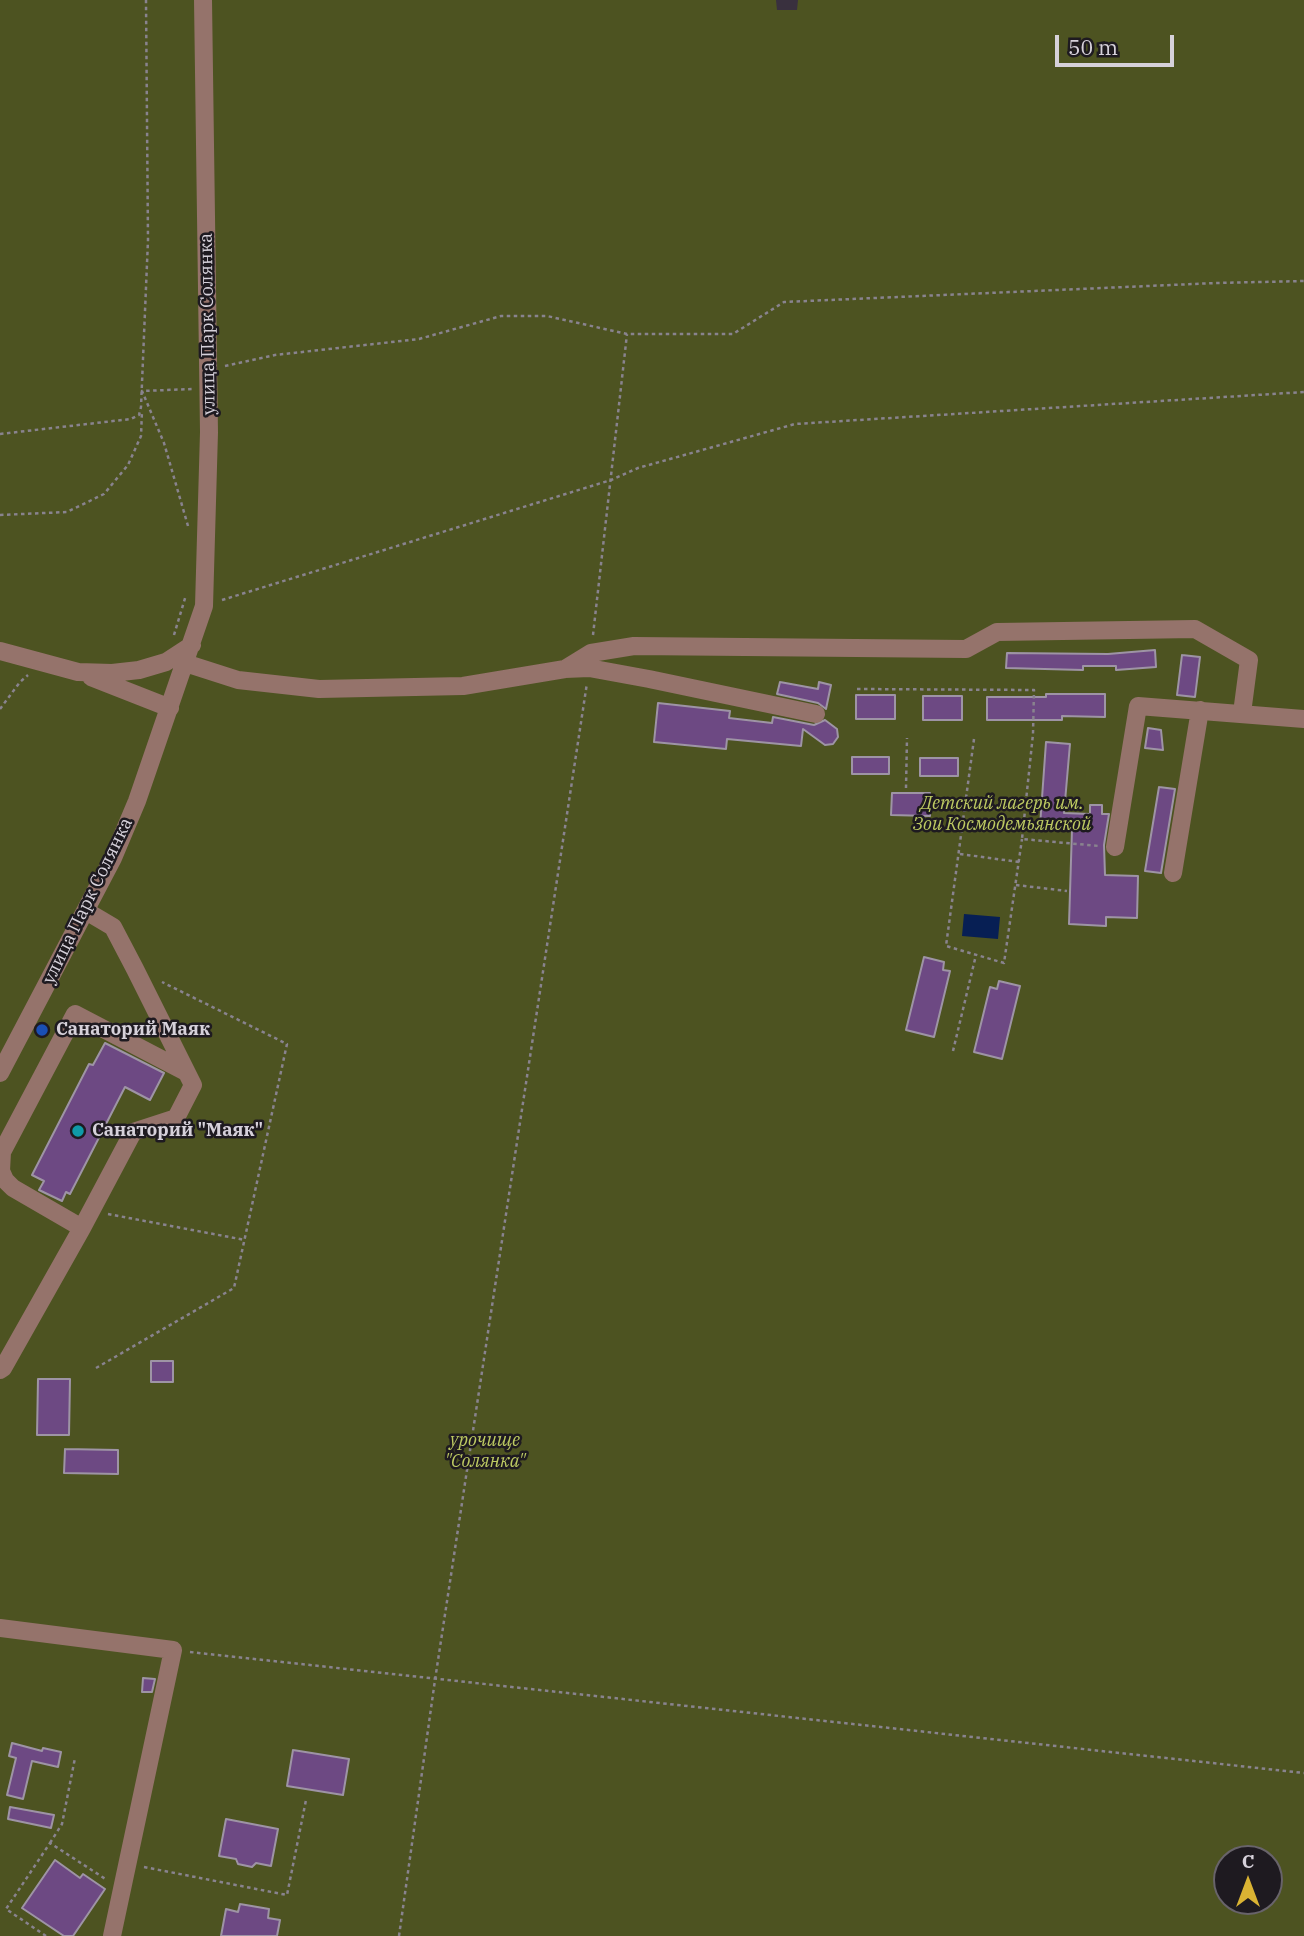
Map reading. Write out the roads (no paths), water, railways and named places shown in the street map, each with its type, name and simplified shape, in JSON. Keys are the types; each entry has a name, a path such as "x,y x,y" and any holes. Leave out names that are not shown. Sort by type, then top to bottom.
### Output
{"street":[{"name":"улица Парк Солянка","path":"0,1073 113,859 137,801 204,606 209,388 203,0"},
{"path":"185,663 238,680 320,689 463,686 565,669 635,646 966,649 997,632 1195,629 1249,660 1242,713"},
{"path":"78,672 112,673 139,670 166,662 191,645"},
{"path":"0,652 78,672 170,708"},
{"path":"590,660 816,714"},
{"path":"1115,847 1138,706 1304,719"},
{"path":"1173,873 1200,709"},
{"path":"0,1370 4,1368 133,1132 176,1118 193,1085 113,927 86,911"},
{"path":"82,1228 13,1188 5,1180 0,1161 2,1152 75,1014 186,1072"},
{"path":"0,1628 173,1650 112,1936"}],"water":[{"path":"964,914 1000,917 998,939 962,936"}],"place":[{"name":"Санаторий Маяк","path":"42,1030"},
{"name":"Санаторий \"Маяк\"","path":"78,1131"}],"park label":[{"name":"Детский лагерь им. Зои Космодемьянской","path":"1002,814"},
{"name":"урочище \"Солянка\"","path":"485,1451"}]}
